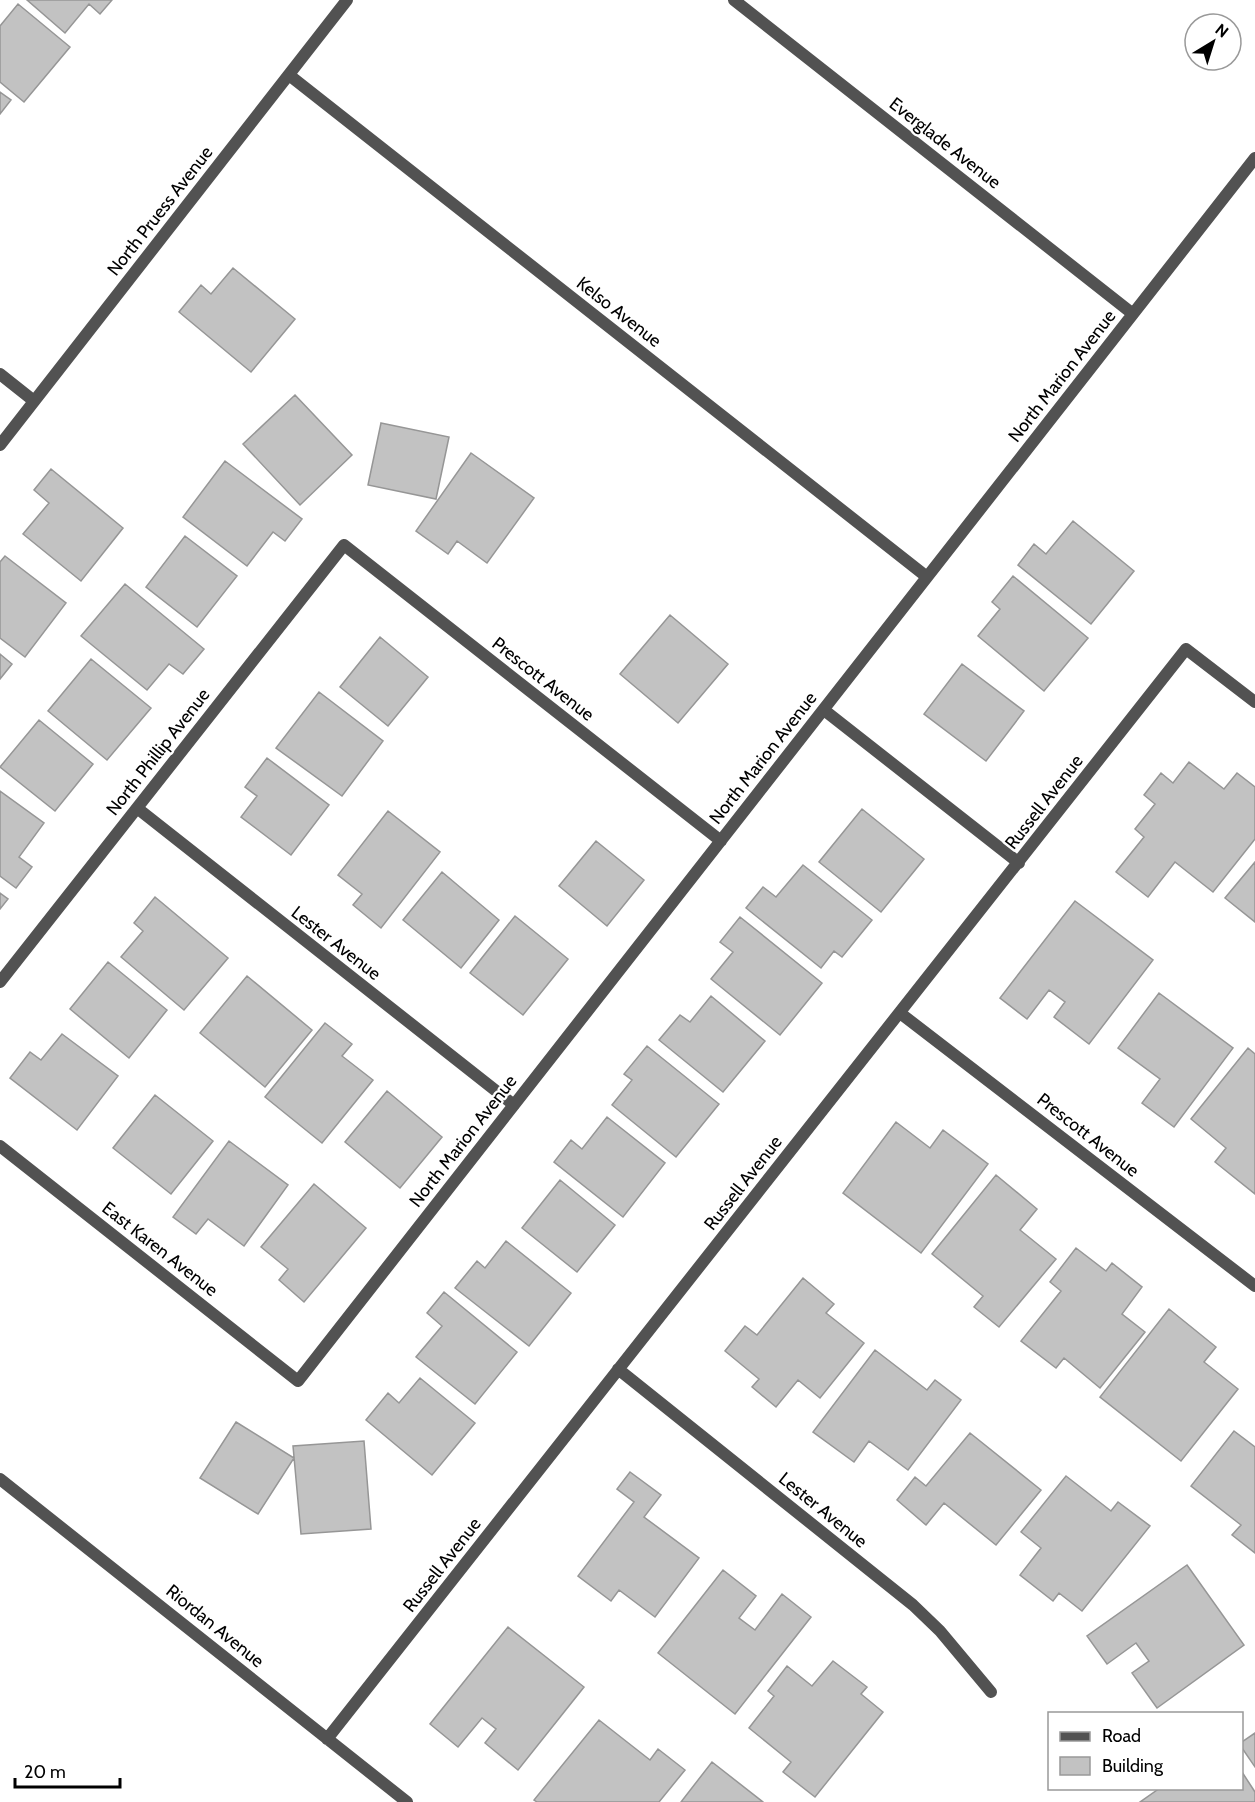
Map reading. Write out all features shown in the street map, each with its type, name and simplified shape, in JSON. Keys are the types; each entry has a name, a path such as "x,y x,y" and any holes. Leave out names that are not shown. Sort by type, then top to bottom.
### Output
{"street":[{"name":"North Pruess Avenue","path":"0,445 347,0"},
{"name":"Everglade Avenue","path":"734,0 1133,314"},
{"name":"Kelso Avenue","path":"289,75 927,577"},
{"name":"North Marion Avenue","path":"298,1381 1255,158"},
{"path":"0,374 34,401"},
{"name":"North Phillip Avenue","path":"0,982 344,544"},
{"name":"Prescott Avenue","path":"344,544 720,841"},
{"name":"Russell Avenue","path":"327,1739 1186,650 1255,702"},
{"path":"824,710 1018,863"},
{"name":"Lester Avenue","path":"137,808 514,1105"},
{"name":"Prescott Avenue","path":"900,1013 1255,1286"},
{"name":"East Karen Avenue","path":"0,1146 298,1381"},
{"name":"Lester Avenue","path":"618,1369 913,1605 940,1631 991,1692"},
{"name":"Riordan Avenue","path":"0,1479 407,1802"}],"building":[{"path":"27,0 112,0 100,14 89,4 65,33"},
{"path":"18,4 70,47 24,102 0,82 0,26"},
{"path":"0,92 11,100 0,114"},
{"path":"233,268 295,319 251,372 179,312 201,285 211,294"},
{"path":"295,395 352,455 300,505 243,444"},
{"path":"381,423 449,437 436,499 368,485"},
{"path":"471,453 534,498 487,563 457,541 448,554 416,531"},
{"path":"225,461 302,519 285,541 273,532 247,566 183,517"},
{"path":"51,469 123,528 81,581 23,534 49,503 34,490"},
{"path":"1073,521 1134,571 1091,624 1018,565 1034,544 1046,554"},
{"path":"185,536 237,576 197,627 146,587"},
{"path":"5,556 66,603 25,657 0,638 0,562"},
{"path":"1013,576 1088,638 1044,691 978,636 1000,609 992,602"},
{"path":"125,584 204,649 183,674 169,664 147,690 81,636"},
{"path":"670,615 728,664 678,723 620,674"},
{"path":"380,637 428,677 388,726 340,687"},
{"path":"0,654 12,664 0,679"},
{"path":"91,659 151,708 107,760 48,711"},
{"path":"962,664 1024,711 986,761 924,714"},
{"path":"319,692 383,741 342,796 276,748"},
{"path":"39,720 93,764 55,811 0,767"},
{"path":"267,758 329,805 291,855 241,817 257,796 245,787"},
{"path":"1189,762 1224,789 1237,773 1255,787 1255,839 1213,892 1175,862 1148,897 1116,872 1144,837 1135,829 1155,804 1144,795 1161,773 1173,783"},
{"path":"0,791 44,823 19,857 32,867 16,888 0,876"},
{"path":"862,809 924,859 881,912 819,862"},
{"path":"388,811 440,852 381,928 353,905 362,894 338,875"},
{"path":"596,841 644,880 607,926 559,886"},
{"path":"1255,862 1255,922 1225,898"},
{"path":"803,865 872,920 842,957 834,951 821,968 746,908 763,887 776,897"},
{"path":"442,872 499,920 461,968 403,920"},
{"path":"0,893 8,899 0,909"},
{"path":"155,897 228,958 184,1010 121,957 143,931 134,923"},
{"path":"1075,901 1153,960 1089,1044 1054,1017 1065,1002 1049,990 1027,1019 1000,998"},
{"path":"515,916 568,959 523,1015 470,973"},
{"path":"740,917 822,983 780,1035 711,979 733,952 720,942"},
{"path":"108,962 167,1010 129,1058 70,1009"},
{"path":"247,976 312,1030 265,1087 200,1033"},
{"path":"1159,993 1233,1048 1174,1127 1142,1103 1160,1079 1118,1048"},
{"path":"711,996 765,1041 723,1092 659,1040 680,1015 690,1022"},
{"path":"325,1023 352,1044 342,1056 373,1080 322,1143 265,1097"},
{"path":"62,1034 118,1076 77,1130 10,1078 30,1052 41,1060"},
{"path":"647,1046 719,1104 676,1157 612,1105 632,1080 624,1074"},
{"path":"1248,1048 1255,1054 1255,1194 1215,1162 1226,1148 1191,1119"},
{"path":"387,1091 442,1137 400,1188 345,1142"},
{"path":"155,1095 213,1141 171,1194 113,1148"},
{"path":"607,1117 665,1163 623,1217 554,1162 571,1140 582,1149"},
{"path":"896,1122 930,1148 943,1130 988,1164 921,1253 843,1193"},
{"path":"229,1141 288,1185 244,1246 208,1219 196,1234 173,1217"},
{"path":"996,1175 1037,1209 1020,1230 1056,1259 999,1327 974,1307 983,1296 932,1254"},
{"path":"560,1180 615,1225 577,1272 522,1228"},
{"path":"314,1184 366,1228 304,1302 279,1280 288,1269 261,1247"},
{"path":"506,1241 571,1293 529,1346 455,1288 477,1261 485,1268"},
{"path":"1076,1248 1106,1271 1112,1263 1142,1287 1122,1314 1145,1332 1100,1388 1064,1358 1056,1368 1021,1341 1061,1291 1050,1282"},
{"path":"803,1278 834,1304 826,1313 864,1343 820,1398 798,1380 776,1407 752,1387 759,1379 725,1351 745,1326 757,1335"},
{"path":"444,1292 517,1352 475,1404 416,1357 442,1326 427,1313"},
{"path":"1169,1309 1216,1347 1204,1362 1238,1389 1181,1461 1100,1397"},
{"path":"875,1350 927,1390 935,1380 961,1400 908,1470 869,1441 854,1462 813,1432"},
{"path":"420,1378 475,1423 432,1475 366,1420 388,1393 399,1403"},
{"path":"236,1422 294,1458 258,1514 200,1478"},
{"path":"1234,1431 1255,1447 1255,1553 1232,1535 1241,1525 1191,1486"},
{"path":"970,1433 1041,1490 996,1545 944,1503 926,1525 897,1500 915,1477 926,1486"},
{"path":"364,1441 371,1529 301,1534 293,1446"},
{"path":"630,1472 661,1495 644,1517 699,1558 655,1617 619,1590 611,1601 578,1576 634,1502 617,1489"},
{"path":"1066,1476 1111,1511 1118,1502 1150,1526 1082,1611 1059,1593 1053,1601 1020,1575 1041,1548 1021,1532"},
{"path":"1187,1565 1244,1645 1157,1708 1132,1673 1149,1661 1136,1643 1107,1664 1087,1636"},
{"path":"723,1570 756,1596 739,1618 755,1630 782,1594 811,1617 735,1714 658,1653"},
{"path":"508,1627 584,1687 518,1770 485,1743 496,1729 482,1718 458,1747 430,1724"},
{"path":"833,1661 867,1687 861,1694 883,1712 815,1797 783,1772 791,1762 749,1728 774,1696 768,1691 787,1666 812,1686"},
{"path":"599,1720 650,1760 658,1749 685,1770 659,1802 537,1802 534,1800"},
{"path":"1255,1733 1255,1767 1243,1749 1243,1741"},
{"path":"712,1762 763,1802 681,1802"},
{"path":"1243,1774 1255,1792 1255,1802 1140,1802 1157,1790 1243,1790"}]}
